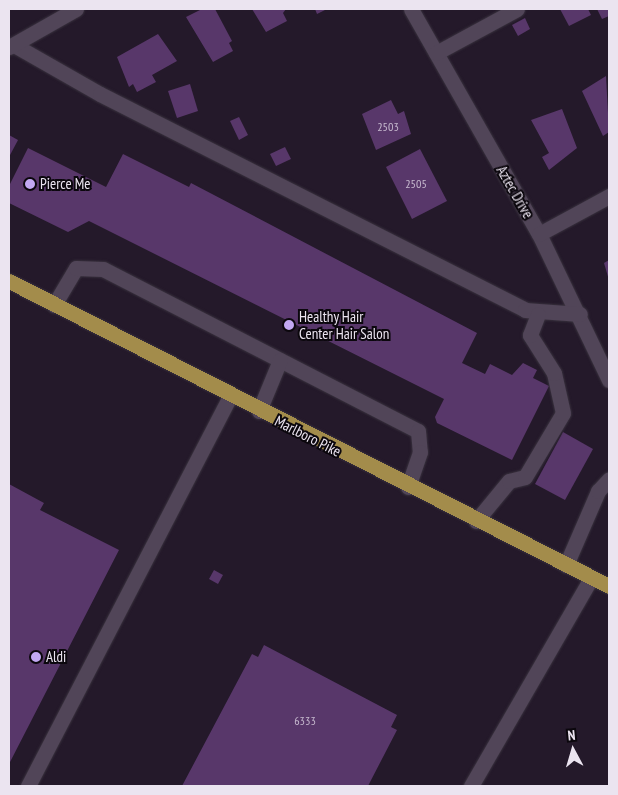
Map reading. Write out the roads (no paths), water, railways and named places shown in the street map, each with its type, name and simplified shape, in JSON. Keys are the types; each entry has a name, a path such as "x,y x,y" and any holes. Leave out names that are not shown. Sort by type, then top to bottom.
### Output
{"main road":[{"name":"Marlboro Pike","path":"9,281 408,487 609,586"}],"street":[{"path":"12,46 76,9"},
{"name":"Aztec Drive","path":"411,9 539,234 580,314 609,380"},
{"path":"436,53 517,9"},
{"path":"12,46 135,112 538,314 580,314"},
{"path":"539,234 609,196"},
{"path":"54,305 76,268 103,269 418,430 420,452 408,487"},
{"path":"476,521 509,481 525,477 563,413 554,372 530,336 538,314"},
{"path":"259,411 280,360"},
{"path":"28,786 230,396"},
{"path":"566,565 598,491 609,479"},
{"path":"471,786 592,578"}],"place":[{"name":"Pierce Me","path":"30,184"},
{"name":"Healthy Hair Center Hair Salon","path":"289,325"},
{"name":"Aldi","path":"36,657"}]}
